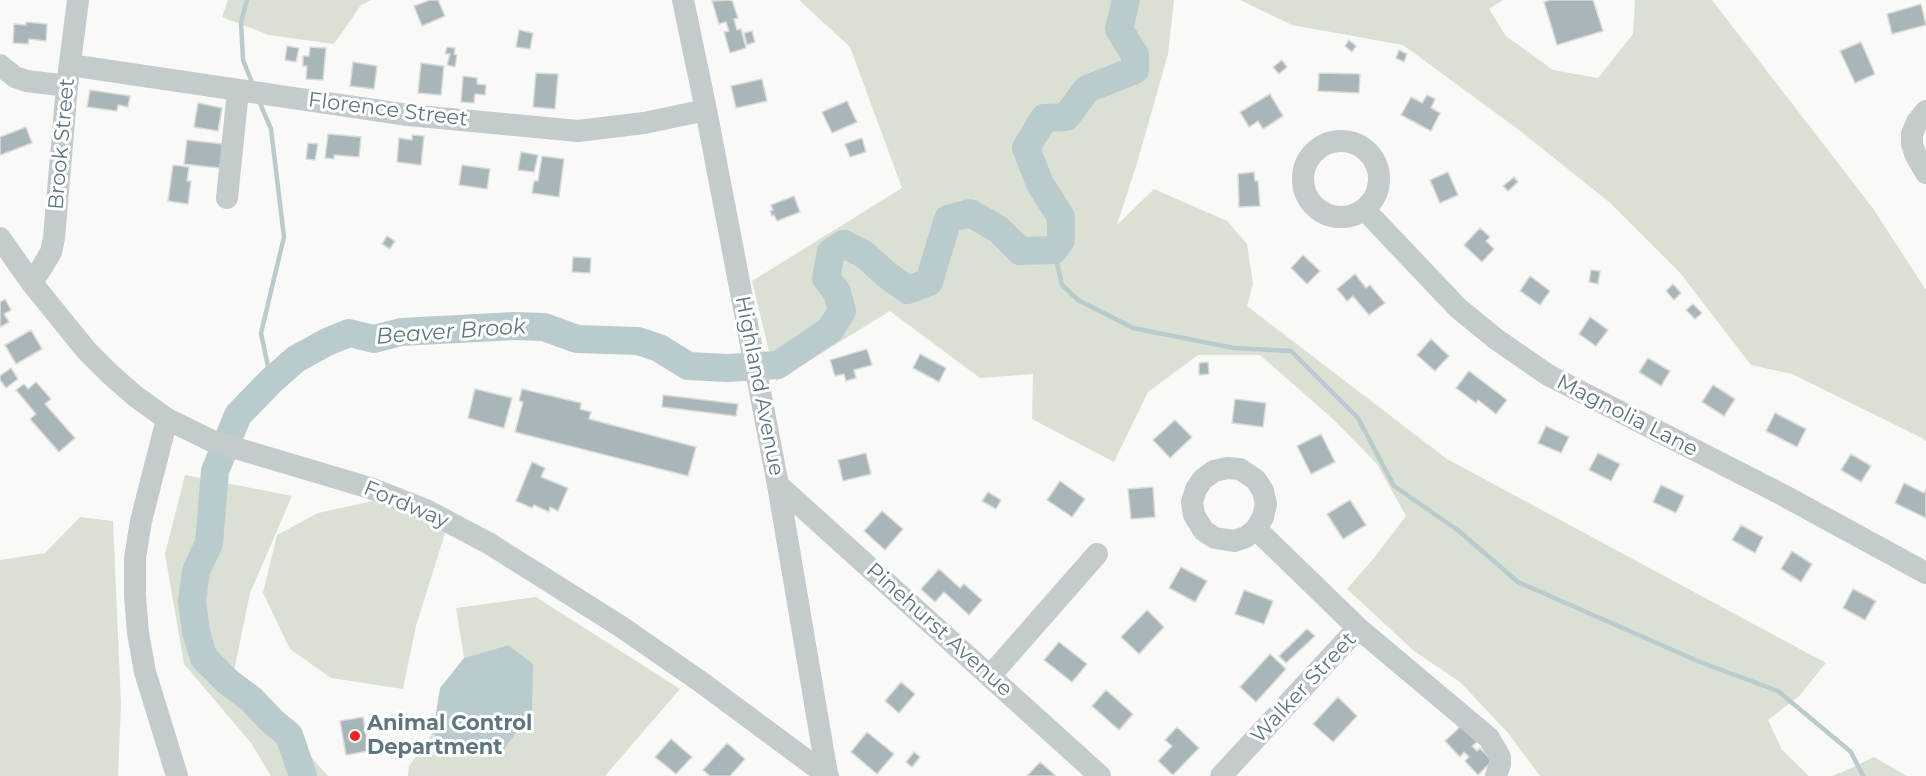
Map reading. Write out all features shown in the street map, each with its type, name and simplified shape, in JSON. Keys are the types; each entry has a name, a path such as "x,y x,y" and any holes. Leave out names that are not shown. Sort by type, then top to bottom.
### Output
{"street":[{"name":"Brook Street","path":"31,282 51,252 68,75 78,0"},
{"name":"Highland Avenue","path":"683,0 778,485 828,775"},
{"name":"Florence Street","path":"0,65 15,77 27,81 68,75 250,92 408,115 578,131 644,123 706,110"},
{"path":"227,198 250,92"},
{"path":"1926,111 1917,122 1912,134 1912,144 1926,173"},
{"name":"Magnolia Lane","path":"1365,209 1458,308 1483,330 1539,369 1576,391 1781,494 1926,573"},
{"name":"Fordway","path":"0,238 31,282 80,343 135,396 167,419 212,441 370,488 426,510 490,544 638,638 828,775"},
{"path":"167,419 141,522 135,558 135,596 138,633 145,672 177,776"},
{"name":"Pinehurst Avenue","path":"778,485 1100,776"},
{"path":"1256,529 1358,628"},
{"path":"990,676 1097,554"},
{"name":"Walker Street","path":"1221,776 1358,628 1489,738 1497,750 1500,764 1496,776"}],"shaded area":[{"path":"228,0 372,0 361,5 334,44 269,35 222,17"},
{"path":"799,0 1174,0 1168,54 1117,225 1154,189 1227,221 1247,244 1253,284 1247,306 1447,459 1826,663 1799,696 1768,720 1782,750 1809,776 1540,776 1508,733 1460,682 1414,651 1347,589 1406,516 1377,464 1334,420 1260,355 1198,355 1148,392 1114,462 1032,419 1033,374 980,378 890,311 776,381 752,281 902,188 850,47"},
{"path":"1240,0 1503,0 1489,9 1506,36 1553,70 1598,78 1633,34 1635,0 1712,0 1872,207 1926,290 1926,441 1792,374 1751,365 1680,273 1609,202 1519,130 1403,45 1292,25"},
{"path":"185,475 292,496 250,593 234,671 328,776 271,776 251,743 184,664 165,554"},
{"path":"373,501 446,530 416,626 403,689 331,678 290,649 263,593 277,535 318,513"},
{"path":"80,517 113,521 121,704 118,776 0,776 0,560 45,553"},
{"path":"536,597 680,689 605,776 408,776 409,766 433,733 453,754 508,645 464,658 456,608"},
{"path":"508,645 533,664 532,711 502,752 453,754 433,733 440,688 464,658"},
{"path":"1874,757 1907,776 1832,776 1847,770"}],"building":[{"path":"430,0 438,0 445,16 422,26 414,6"},
{"path":"732,0 738,18 734,19 737,30 741,29 746,48 730,53 724,32 729,31 726,22 719,24 712,1"},
{"path":"1593,0 1603,31 1557,45 1544,2"},
{"path":"1921,4 1926,25 1892,34 1887,14"},
{"path":"26,22 47,24 46,41 29,39 28,44 13,43 14,24 26,25"},
{"path":"519,30 533,33 530,49 516,47"},
{"path":"752,31 755,42 747,45 744,33"},
{"path":"1349,40 1356,46 1352,52 1345,46"},
{"path":"1861,42 1875,74 1855,83 1840,51"},
{"path":"287,46 299,48 296,62 285,60"},
{"path":"310,47 326,48 323,80 306,79 307,66 303,66 303,56 309,56"},
{"path":"447,47 455,48 454,54 457,55 455,67 447,65 450,54 445,54"},
{"path":"1399,50 1407,54 1404,62 1396,58"},
{"path":"1282,60 1287,67 1279,74 1273,67"},
{"path":"353,62 377,66 374,89 350,86"},
{"path":"421,63 444,66 441,95 418,93"},
{"path":"536,73 558,74 555,109 533,107"},
{"path":"1319,73 1360,74 1359,93 1318,91"},
{"path":"463,76 477,78 477,84 486,85 485,95 475,94 474,103 461,102"},
{"path":"762,79 767,101 736,108 731,86"},
{"path":"90,90 130,96 128,107 118,105 117,111 87,107"},
{"path":"1270,94 1283,116 1263,129 1258,121 1249,127 1240,112"},
{"path":"1427,95 1435,99 1431,108 1440,113 1431,131 1401,115 1411,97 1422,103"},
{"path":"847,101 857,122 832,133 822,112"},
{"path":"198,103 222,108 218,131 194,127"},
{"path":"26,127 32,143 0,155 0,137"},
{"path":"328,134 361,137 359,157 334,155 334,159 325,158"},
{"path":"412,135 424,136 421,165 397,162 399,138 412,140"},
{"path":"862,138 866,152 850,157 845,144"},
{"path":"187,140 223,144 220,168 184,164"},
{"path":"308,143 318,144 315,160 306,159"},
{"path":"521,152 538,155 534,172 518,170"},
{"path":"542,156 564,159 559,197 532,193 534,181 538,181"},
{"path":"173,165 189,167 187,181 191,181 188,204 168,201"},
{"path":"462,165 490,169 487,189 459,185"},
{"path":"1254,172 1255,181 1258,181 1260,206 1239,207 1238,174"},
{"path":"1448,172 1458,195 1440,203 1430,180"},
{"path":"1514,177 1518,182 1508,191 1503,186"},
{"path":"794,196 800,212 777,221 770,211 773,210 771,205"},
{"path":"1480,228 1490,237 1486,241 1494,249 1482,262 1464,245"},
{"path":"387,236 395,241 390,249 382,244"},
{"path":"1303,255 1320,271 1307,284 1291,268"},
{"path":"573,257 591,258 590,273 572,272"},
{"path":"1591,270 1600,271 1598,284 1589,282"},
{"path":"1355,274 1366,288 1370,285 1385,303 1369,315 1353,296 1347,301 1337,289"},
{"path":"1530,276 1550,291 1540,305 1520,291"},
{"path":"1673,284 1681,293 1674,300 1666,291"},
{"path":"5,299 11,310 4,314 9,322 0,327 0,302"},
{"path":"1693,304 1702,313 1695,319 1686,310"},
{"path":"1590,317 1608,330 1596,346 1579,334"},
{"path":"31,330 42,349 16,364 5,345"},
{"path":"1431,339 1449,356 1435,371 1417,355"},
{"path":"867,349 872,365 854,370 856,378 846,381 844,374 835,376 830,360"},
{"path":"920,354 946,368 939,382 913,368"},
{"path":"1648,358 1670,371 1661,386 1639,372"},
{"path":"1208,362 1209,374 1199,375 1199,363"},
{"path":"11,368 18,379 6,388 0,376"},
{"path":"1469,371 1507,400 1496,414 1478,400 1476,403 1456,388"},
{"path":"36,382 51,399 45,404 75,438 59,452 30,419 36,414 16,390 24,384 28,389"},
{"path":"1713,385 1735,399 1724,416 1702,402"},
{"path":"475,389 512,398 504,428 468,418"},
{"path":"522,389 581,403 580,409 591,412 589,419 696,447 688,476 515,432 523,402 519,401"},
{"path":"663,395 738,404 736,416 662,407"},
{"path":"1235,399 1266,403 1263,427 1232,423"},
{"path":"1775,413 1806,429 1797,447 1766,431"},
{"path":"1175,420 1192,437 1170,458 1153,440"},
{"path":"1546,426 1569,437 1561,453 1538,443"},
{"path":"1321,434 1335,462 1311,474 1297,446"},
{"path":"866,453 871,474 843,481 838,460"},
{"path":"1598,453 1620,464 1611,481 1589,470"},
{"path":"1851,454 1871,466 1861,482 1841,470"},
{"path":"532,462 545,468 541,477 568,488 558,511 550,507 549,512 534,505 532,508 516,501"},
{"path":"1060,481 1085,499 1072,517 1047,500"},
{"path":"1904,483 1924,493 1926,489 1926,518 1895,503"},
{"path":"1661,485 1684,496 1676,513 1653,502"},
{"path":"1153,487 1155,517 1131,519 1128,489"},
{"path":"988,492 1001,500 996,509 982,501"},
{"path":"1350,500 1366,525 1343,539 1327,514"},
{"path":"882,511 903,529 885,550 864,531"},
{"path":"1741,525 1763,537 1755,553 1732,540"},
{"path":"1792,551 1812,564 1801,582 1781,569"},
{"path":"1181,567 1207,581 1195,602 1169,588"},
{"path":"939,569 960,588 964,584 982,600 969,615 944,592 935,602 921,589"},
{"path":"1853,589 1876,601 1865,620 1843,608"},
{"path":"1244,590 1273,601 1264,624 1235,614"},
{"path":"1147,610 1164,627 1139,654 1121,637"},
{"path":"1307,629 1315,636 1286,663 1279,656"},
{"path":"1059,642 1087,664 1072,682 1044,660"},
{"path":"1270,654 1286,669 1256,702 1240,687"},
{"path":"901,682 915,694 899,713 885,701"},
{"path":"1106,690 1133,714 1119,730 1092,706"},
{"path":"1338,697 1357,716 1333,742 1313,724"},
{"name":"Animal Control Department","path":"363,717 369,751 346,755 340,721"},
{"path":"1461,726 1477,742 1472,746 1477,751 1480,748 1492,761 1478,775 1465,761 1469,757 1464,752 1460,757 1445,741"},
{"path":"1177,727 1199,748 1173,775 1158,761 1172,746 1165,740"},
{"path":"867,732 894,754 877,774 851,752"},
{"path":"671,739 692,757 676,774 655,757"},
{"path":"727,743 745,759 730,776 710,776 703,770"},
{"path":"914,752 920,757 912,767 906,762"},
{"path":"1040,762 1056,776 1027,776"}],"waterway":[{"path":"247,0 241,22 243,60 253,85"},
{"name":"Beaver Brook","path":"303,776 289,735 204,658 196,632 192,601 196,571 209,543 215,471 238,415 271,381 296,359 349,333 374,339 401,332 515,326 544,327 577,339 638,341 659,348 688,366 727,368 778,365 830,330 842,311 837,292 826,278 831,252 844,244 865,255 908,290 929,282 948,219 970,213 998,229 1020,251 1054,250 1061,240 1061,217 1040,184 1026,148 1044,118 1066,117 1087,89 1135,70 1135,55 1119,29 1126,0"},
{"path":"259,101 271,129 284,237 261,333 271,381"},
{"path":"1054,250 1062,285 1078,300 1133,328 1234,348 1291,351 1358,418 1394,486 1459,531 1518,582 1700,662 1778,691 1851,752 1863,776"}],"place":[{"name":"Animal Control Department","path":"355,736"}]}
